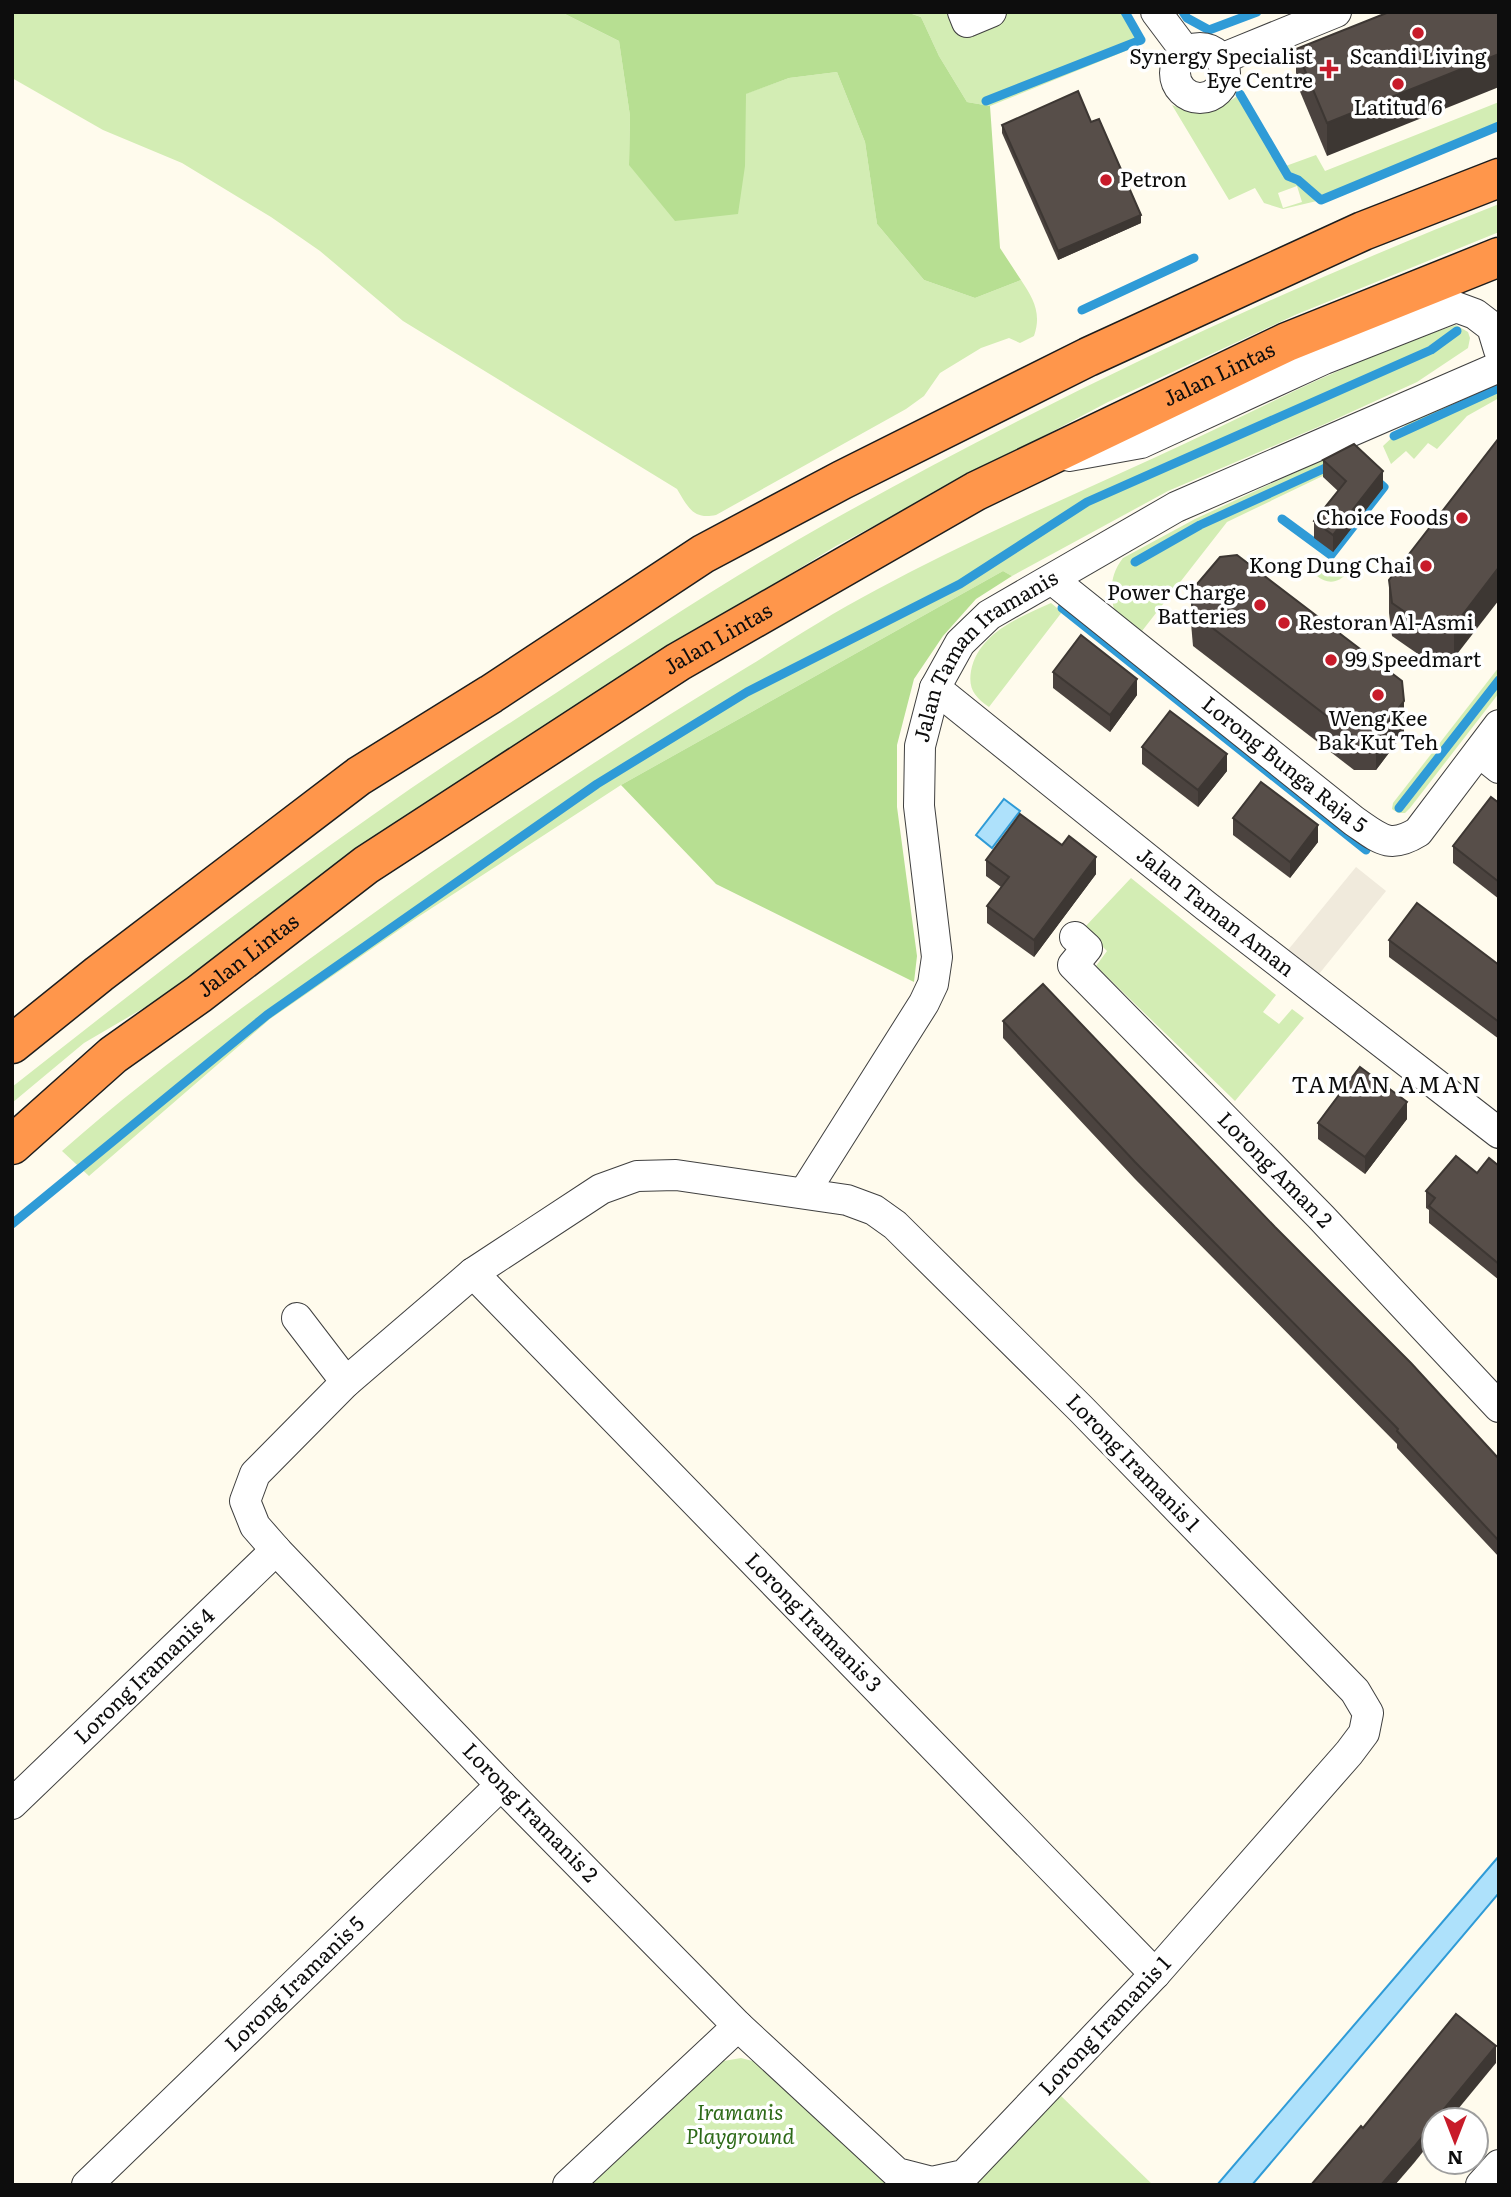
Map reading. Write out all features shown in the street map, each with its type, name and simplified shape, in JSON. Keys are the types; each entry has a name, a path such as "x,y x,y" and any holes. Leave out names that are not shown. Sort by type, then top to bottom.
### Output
{"highway":[{"path":"12,1044 110,965 359,776 491,694 703,554 842,480 1101,351 1363,231 1499,178"},
{"name":"Jalan Lintas","path":"12,1146 113,1055 200,994 366,865 667,670 976,491 1287,342 1499,257"},
{"path":"12,1114 72,1066 113,1055"}],"street":[{"path":"963,12 967,22 991,12"},
{"path":"1156,12 1186,52"},
{"path":"1222,59 1336,12"},
{"path":"1205,48 1222,59 1225,78 1221,87 1205,97 1186,94 1179,87 1175,68 1186,52 1205,48"},
{"path":"1042,460 1141,443 1324,359 1456,307 1475,314 1492,327 1499,350"},
{"name":"Jalan Taman Iramanis","path":"804,1193 924,1003 933,984 937,957 919,806 920,746 935,688 960,643 989,615 1176,508 1499,367"},
{"name":"Lorong Bunga Raja 5","path":"1053,580 1354,821 1388,842 1404,841 1418,832 1489,760 1499,725"},
{"name":"Jalan Taman Aman","path":"935,688 1206,906 1499,1133"},
{"name":"Lorong Aman 2","path":"1075,937 1087,948 1073,965 1321,1217 1499,1407"},
{"name":"Lorong Iramanis 1","path":"346,1382 473,1273 601,1189 637,1176 676,1175 847,1200 874,1210 895,1225 1071,1400 1354,1691 1368,1713 1364,1733 1349,1753 1155,1973 964,2175"},
{"name":"Lorong Iramanis 3","path":"473,1273 1155,1973"},
{"path":"297,1318 346,1382"},
{"name":"Lorong Iramanis 2","path":"346,1382 255,1474 245,1501 255,1526 501,1784 738,2026 897,2173 932,2182 964,2175"},
{"name":"Lorong Iramanis 4","path":"12,1804 276,1550"},
{"name":"Lorong Iramanis 5","path":"87,2185 501,1784"},
{"path":"568,2185 738,2026"},
{"path":"1481,2185 1499,2165"}],"green space":[{"path":"12,12 561,12 619,41 630,116 629,165 745,166 745,94 789,78 837,72 865,142 877,224 924,280 975,298 1021,280 1037,313 1034,336 1020,343 1009,338 981,348 940,373 924,396 906,409 716,515 702,516 692,511 677,489 403,321 320,251 271,217 182,163 103,130 12,78"},
{"path":"561,12 906,12 921,17 939,56 967,102 990,106 1000,248 1021,280 975,298 924,280 877,224 865,142 837,72 789,78 746,94 745,166 738,214 675,221 629,165 630,116 619,41"},
{"path":"906,12 1125,12 1141,40 1138,46 990,106 967,102 939,56 921,17"},
{"path":"1240,94 1283,167 1316,155 1325,171 1499,102 1499,126 1321,200 1283,209 1264,203 1255,188 1229,200 1172,105 1208,112","holes":["1297,186 1302,202 1283,208 1278,193"]},
{"path":"1499,204 1499,232 1295,315 1108,402 836,546 689,636 171,992 84,1043 12,1103 12,1087 259,897 410,789 760,562 910,477 1075,392 1328,275"},
{"path":"1456,325 1468,332 1468,348 1417,382 1168,491 1012,576 1003,571 621,785 415,919 270,1019 89,1176 62,1151 208,1033 408,889 601,758 828,617 1015,521 1304,386 1379,353"},
{"path":"1499,377 1499,398 1467,416 1437,449 1428,443 1414,459 1406,451 1391,464 1383,446 1412,419"},
{"path":"1337,453 1354,461 1227,522 1142,631 1114,610 1112,583 1123,558 1195,519"},
{"path":"1330,559 1348,572 1333,582 1317,576"},
{"path":"1003,571 1012,576 976,599 943,636 914,679 897,745 897,807 917,956 914,982 716,884 621,785"},
{"path":"1051,603 1062,612 989,707 976,696 970,677 975,658 982,646 1002,628"},
{"path":"1499,667 1499,693 1410,808 1405,813 1392,809 1393,803"},
{"path":"1131,878 1276,995 1263,1012 1279,1024 1292,1009 1304,1018 1235,1101 1096,966 1107,951 1084,928"},
{"name":"Iramanis Playground","path":"741,2058 764,2064 892,2185 590,2185 718,2062"},
{"path":"1060,2095 1153,2185 974,2185"}],"shaded area":[{"path":"1356,867 1386,891 1319,974 1288,950"}],"water":[{"path":"1004,799 1020,811 992,848 976,835"},
{"path":"1499,1856 1499,1893 1252,2185 1217,2185"}],"building":[{"path":"1389,12 1499,12 1499,54 1327,123 1296,49"},
{"path":"1078,91 1091,122 1099,119 1141,215 1058,251 1002,125"},
{"path":"1499,438 1499,567 1454,626 1428,628 1392,603 1389,580"},
{"path":"1354,444 1383,471 1333,535 1314,521 1346,481 1323,460"},
{"path":"1237,555 1402,681 1404,701 1376,737 1354,737 1193,613 1191,591 1220,557"},
{"path":"1081,635 1137,679 1110,715 1053,672"},
{"path":"1170,711 1227,754 1198,790 1142,747"},
{"path":"1261,782 1318,825 1290,862 1233,818"},
{"path":"1491,797 1499,803 1499,882 1453,846"},
{"path":"1020,814 1062,845 1069,836 1096,857 1034,940 987,906 1009,877 986,860"},
{"path":"1417,903 1499,965 1499,1022 1389,940"},
{"path":"1043,984 1275,1227 1411,1363 1499,1459 1499,1541 1398,1429 1135,1162 1003,1021"},
{"path":"1360,1067 1407,1102 1365,1157 1318,1123"},
{"path":"1456,1156 1477,1173 1489,1158 1499,1166 1499,1264 1429,1206 1435,1198 1426,1191"},
{"path":"1456,2014 1496,2046 1447,2106 1420,2106 1420,2140 1381,2185 1311,2185 1361,2126 1363,2128"}],"waterway":[{"path":"986,101 1141,40 1125,12"},
{"path":"1183,12 1187,18 1209,30 1257,12"},
{"path":"1240,94 1288,176 1298,180 1321,200 1499,126"},
{"path":"1082,310 1194,258"},
{"path":"12,1224 267,1015 597,784 747,692 960,584 1087,502 1431,350 1457,331"},
{"path":"1394,436 1499,388"},
{"path":"1135,562 1200,525 1334,464"},
{"path":"1282,519 1331,555 1384,487 1375,479"},
{"path":"1062,608 1366,850"},
{"path":"1399,808 1499,680"}],"place":[{"name":"Scandi Living","path":"1418,33"},
{"name":"Synergy Specialist Eye Centre","path":"1329,69"},
{"name":"Latitud 6","path":"1398,84"},
{"name":"Petron","path":"1106,180"},
{"name":"Choice Foods","path":"1462,518"},
{"name":"Kong Dung Chai","path":"1426,566"},
{"name":"Power Charge Batteries","path":"1260,605"},
{"name":"Restoran Al-Asmi","path":"1284,623"},
{"name":"99 Speedmart","path":"1331,660"},
{"name":"Weng Kee Bak Kut Teh","path":"1378,695"}],"district":[{"name":"TAMAN AMAN","path":"1387,1085"}]}
